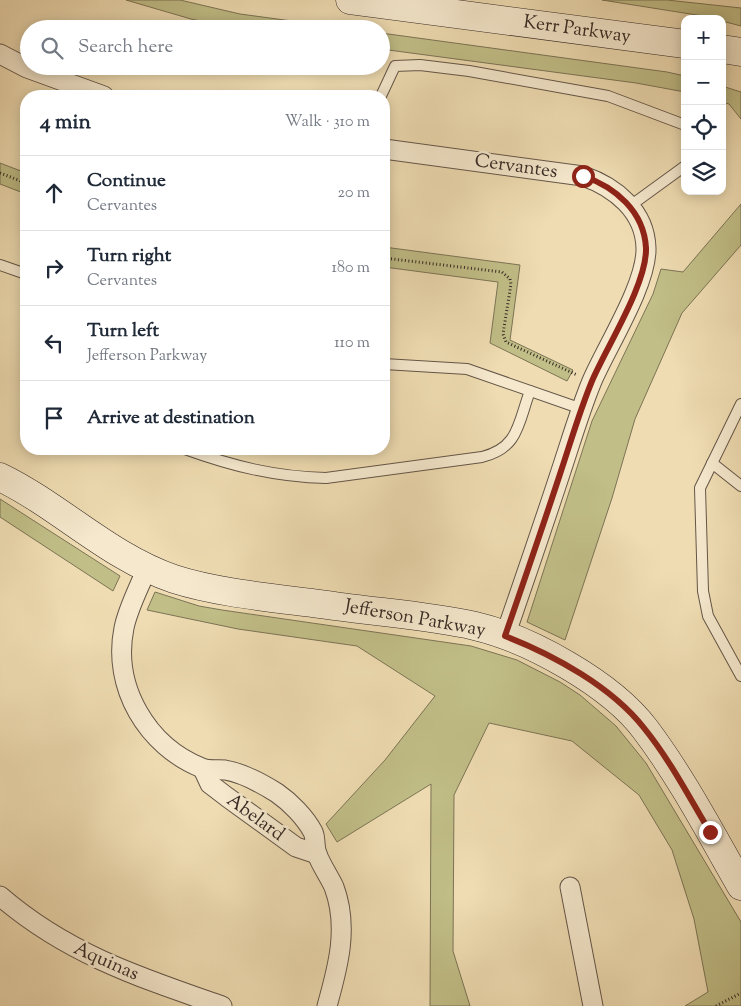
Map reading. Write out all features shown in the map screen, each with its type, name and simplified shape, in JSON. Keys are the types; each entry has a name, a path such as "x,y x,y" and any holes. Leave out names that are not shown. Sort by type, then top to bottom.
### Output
{"street":[{"name":"Kerr Parkway","path":"350,0 681,43"},
{"path":"726,50 741,52"},
{"path":"0,54 20,64"},
{"path":"46,75 88,90"},
{"name":"Cervantes","path":"390,151 583,176 616,191 630,206 643,234 646,247 644,272 592,381 505,636"},
{"name":"Jefferson Parkway","path":"0,477 129,560 197,585 453,622 505,636 531,646 576,671 628,710 645,729 672,769 741,886"},
{"name":"Abelard","path":"147,568 124,628 121,652 123,677 131,701 143,723 166,747 204,769 224,770 241,775 279,794 295,809 313,833 317,854 335,889 340,909 342,932 339,963 327,1006"},
{"name":"Abelard","path":"204,769 210,784 227,797 296,847 317,854"},
{"path":"570,887 593,1006"},
{"name":"Aquinas","path":"0,896 32,922 74,949 132,974 222,1006"}],"lane":[{"path":"384,90 395,66 420,65 469,71 608,96 681,123"},
{"path":"630,206 681,169"},
{"path":"0,265 20,272"},
{"path":"390,364 467,369 582,408"},
{"path":"205,455 254,470 326,478 482,457 495,454 508,446 515,434 530,391"},
{"path":"741,404 700,488 703,591 708,616 741,676"},
{"path":"712,463 741,486"}],"path":[{"path":"0,173 20,181"},
{"path":"390,259 502,272 510,279 511,284 503,338 510,346 558,367"},
{"path":"716,1006 741,993"}],"shaded area":[{"path":"126,0 180,0 240,14 284,20 196,20"},
{"path":"602,0 667,0 741,8 741,26 726,22 726,15 697,15"},
{"path":"390,34 667,72 681,75 681,91 636,83 390,50"},
{"path":"726,87 741,92 741,119 729,104 726,103"},
{"path":"0,163 20,171 20,192 0,184"},
{"path":"741,204 741,245 682,313 635,419 612,498 565,640 527,622 592,421 653,294 661,269 683,272"},
{"path":"390,248 520,265 510,340 573,370 567,381 490,343 498,282 390,268"},
{"path":"0,499 120,576 113,591 0,517"},
{"path":"155,592 199,606 222,610 471,646 517,660 560,682 580,695 616,726 646,763 741,922 741,1006 685,1006 708,992 694,919 672,850 639,795 572,741 489,723 454,795 453,951 470,1006 430,1006 431,784 337,842 326,824 385,760 435,696 357,646 238,629 147,610"}],"route":[{"path":"583,176 616,191 630,206 642,227 646,247 644,272 592,381 505,636 531,646 576,671 628,710 645,729 672,769 710,832"}]}
